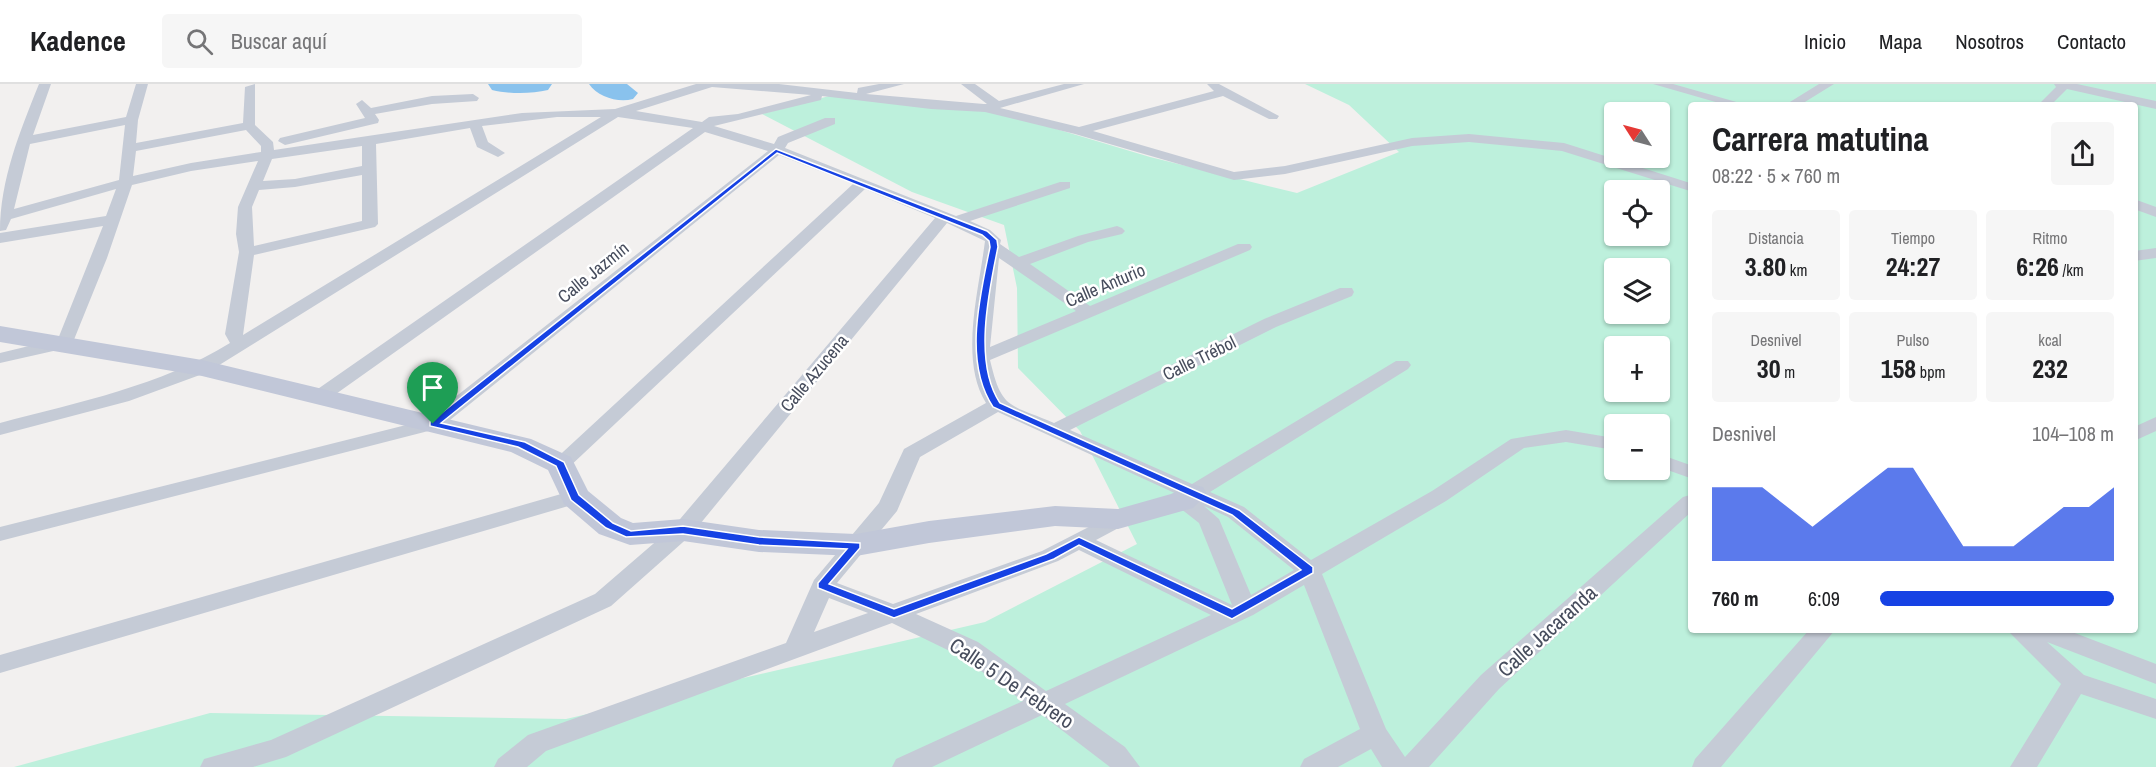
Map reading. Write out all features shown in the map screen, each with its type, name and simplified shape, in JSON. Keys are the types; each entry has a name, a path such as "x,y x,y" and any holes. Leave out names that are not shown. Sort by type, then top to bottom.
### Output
{"street":[{"path":"2,221 24,141 45,84"},
{"path":"65,343 126,181 132,120 142,84"},
{"path":"0,429 122,397 202,368 614,114 708,84"},
{"path":"716,84 757,85 843,96 991,106 1234,176 1285,170 1412,142 1469,138 1521,141 1564,147 1688,186"},
{"path":"843,96 897,84"},
{"path":"967,84 991,106"},
{"path":"991,106 1078,84"},
{"path":"1210,84 1273,116"},
{"path":"1659,84 1729,102"},
{"path":"1687,91 1702,84"},
{"path":"1796,102 1828,84"},
{"path":"2047,102 2065,84 2156,105"},
{"path":"251,87 249,126 267,150"},
{"path":"768,108 785,88"},
{"path":"1079,131 1223,92"},
{"path":"319,397 714,120 738,118 768,108 829,94"},
{"path":"2,221 126,181 267,150 373,120 365,108 472,98"},
{"path":"267,150 369,141 537,116 614,114 661,118 776,151 985,233 993,240 994,247 986,287 980,358 988,391 997,405 1055,430 1187,497 1236,512 1309,570 1375,734 1397,767"},
{"path":"24,141 132,120"},
{"name":"Calle Jazmín","path":"433,424 776,151 783,140 830,121"},
{"path":"475,124 482,144 498,153"},
{"path":"129,148 249,126"},
{"path":"247,252 370,224 369,141"},
{"path":"240,344 234,334 247,252 244,234 245,207 267,150"},
{"path":"252,186 295,183 370,169"},
{"path":"560,464 862,184"},
{"path":"950,218 1065,185"},
{"path":"2138,202 2156,199"},
{"path":"2138,204 2156,213"},
{"name":"Calle Azucena","path":"214,767 277,749 603,600 683,530 950,218"},
{"path":"0,238 112,220"},
{"path":"1018,263 1083,239 1117,231"},
{"path":"994,247 1090,313"},
{"name":"Calle Anturio","path":"980,358 1244,247"},
{"path":"2138,255 2156,253"},
{"name":"Calle Trébol","path":"1055,430 1270,323 1346,292"},
{"path":"0,334 65,343 202,368 521,445 560,464 575,497 610,526 630,534 683,530 759,541 856,545 929,532 1055,516 1118,519"},
{"path":"0,358 65,343"},
{"path":"508,767 537,743 1050,556 1118,519 1187,497 1402,365"},
{"path":"795,650 822,586 889,506 911,453 997,405"},
{"path":"2138,433 2156,423"},
{"path":"0,534 433,424"},
{"path":"906,767 1046,704 1239,612 1439,496 1518,443 1566,436 1604,442"},
{"path":"1670,464 1688,471"},
{"path":"0,664 575,497"},
{"path":"1187,497 1208,519 1239,612"},
{"name":"Calle Jacaranda","path":"1412,767 1490,682 1688,504"},
{"path":"1079,541 1239,612"},
{"name":"Calle 5 De Febrero","path":"822,586 894,614 969,649 1116,755 1127,767"},
{"path":"1705,767 1820,633"},
{"path":"2022,633 2075,682 2156,710"},
{"path":"2050,633 2156,674"},
{"path":"2023,767 2075,682"},
{"path":"1314,767 1375,734"}],"green space":[{"path":"1305,84 2156,84 2156,767 14,767 210,713 566,719 985,622 1137,544 1080,431 1018,368 1017,288 1004,225 912,192 762,114 844,92 989,109 1150,157 1297,193 1399,152 1349,105"}],"waterway":[{"path":"502,84 538,84"},
{"path":"603,84 623,93"}],"route":[{"path":"776,151 985,233 993,240 994,247 986,287 980,358 988,391 997,405 1236,512 1309,570 1232,615 1079,541 1050,556 894,614 822,586 856,545 759,541 683,530 630,534 610,526 575,497 560,464 521,445 433,424 776,151"}]}
